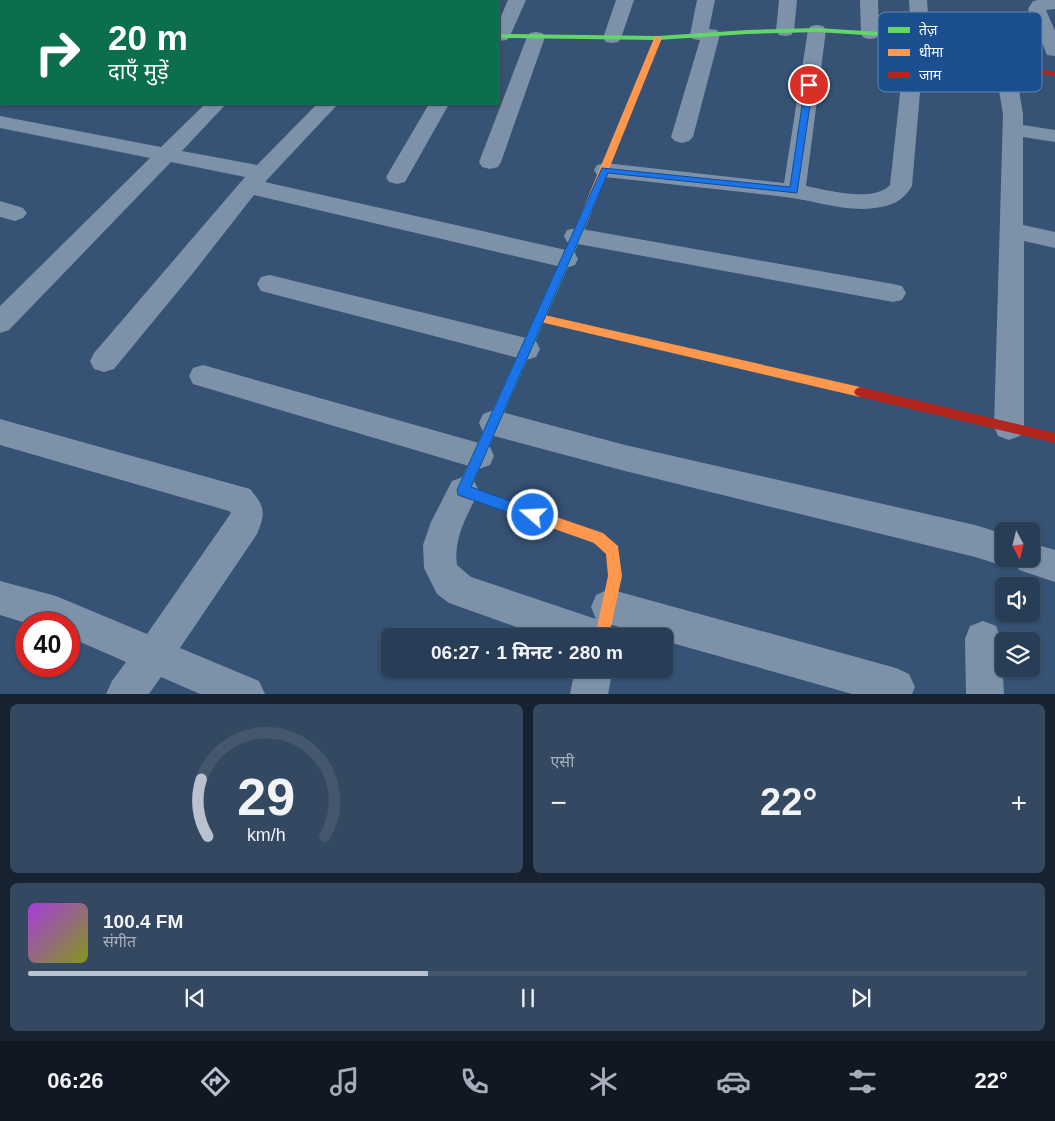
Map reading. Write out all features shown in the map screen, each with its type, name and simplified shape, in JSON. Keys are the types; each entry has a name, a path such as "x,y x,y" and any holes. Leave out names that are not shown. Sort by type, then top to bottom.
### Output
{"street":[{"path":"518,0 500,36 658,38 816,30 878,34"},
{"path":"612,38 625,0"},
{"path":"682,137 705,35 706,0"},
{"path":"785,31 788,0"},
{"path":"870,0 870,34"},
{"path":"1038,12 1037,9 1039,5 1055,4"},
{"path":"1042,19 1053,42"},
{"path":"794,191 816,30"},
{"path":"490,162 536,37"},
{"path":"658,38 605,170 439,547 440,566 447,579 461,591 601,626 896,687"},
{"path":"1042,72 1055,74"},
{"path":"605,170 794,191 853,202 876,200 892,196 901,186 912,92"},
{"path":"1009,92 1013,114 1009,427"},
{"path":"0,323 165,153 215,105"},
{"path":"104,361 255,180 327,105"},
{"path":"397,177 438,105"},
{"path":"0,122 165,153 255,180 566,259"},
{"path":"1012,129 1055,136"},
{"path":"1012,230 1055,240"},
{"path":"576,236 894,293"},
{"path":"270,284 526,349"},
{"path":"540,318 1055,438"},
{"path":"203,376 479,456"},
{"path":"494,422 625,458 995,547"},
{"path":"0,432 240,499 248,510 245,523 154,656 124,694"},
{"path":"463,490 598,538 613,551 616,576 601,626"},
{"path":"1040,562 1055,566"},
{"path":"0,598 56,614 246,694"},
{"path":"983,639 985,694"},
{"path":"589,694 592,678"}],"traffic: fast":[{"path":"500,36 658,38 747,32 817,30 878,34"},
{"path":"492,501 463,491 583,221"}],"traffic: slow":[{"path":"583,221 658,38"},
{"path":"540,318 860,392"},
{"path":"492,501 598,538 613,551 615,576 604,628"}],"traffic: jam":[{"path":"1042,72 1055,74"},
{"path":"860,392 1055,438"}],"route":[{"path":"533,515 463,490 605,170 794,191 809,85"}]}
